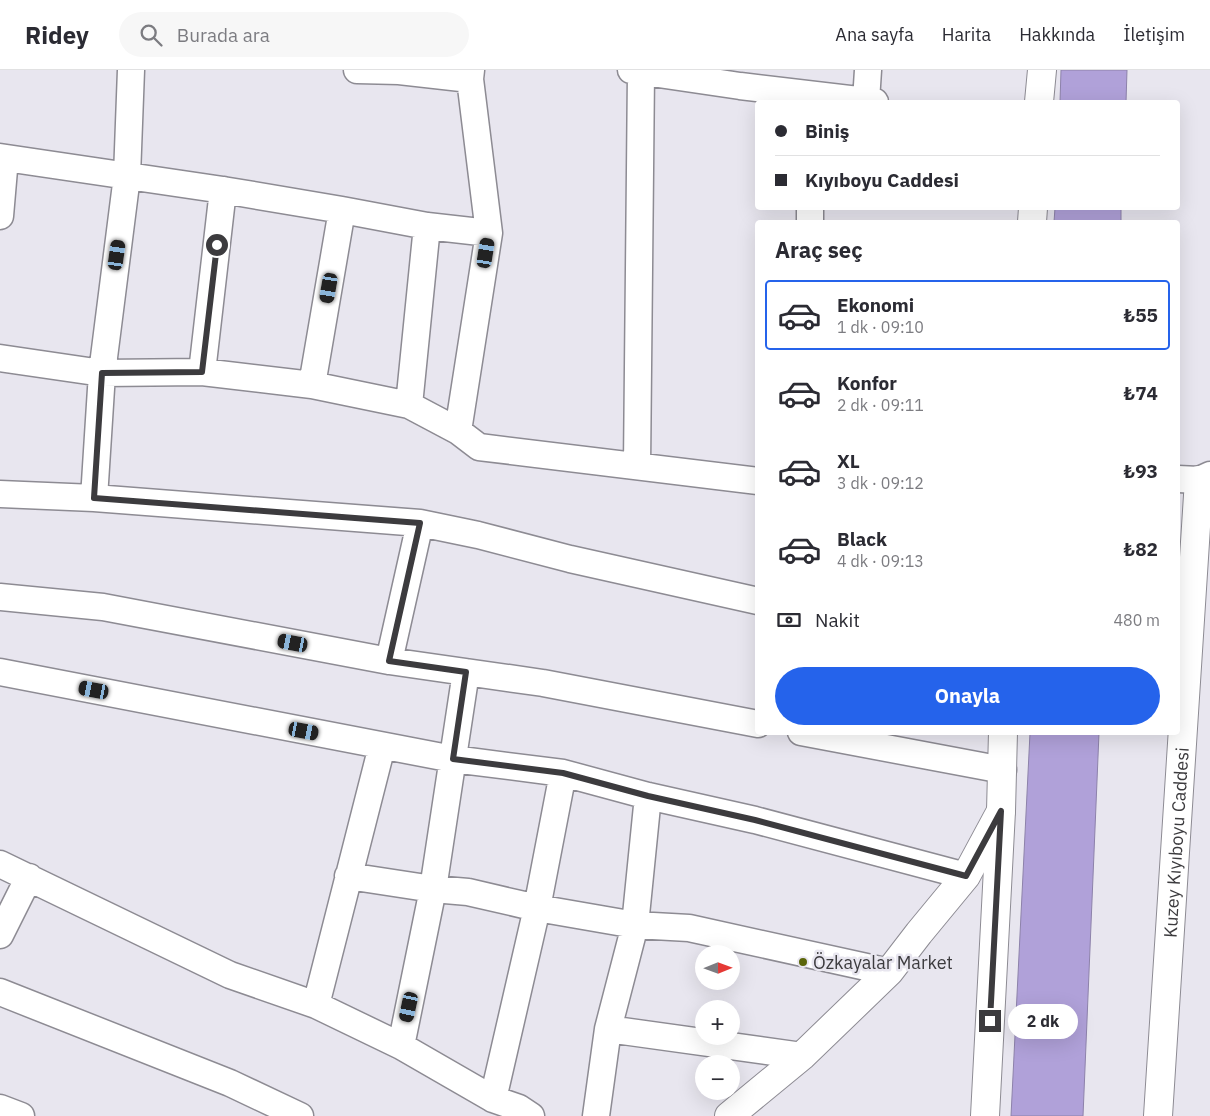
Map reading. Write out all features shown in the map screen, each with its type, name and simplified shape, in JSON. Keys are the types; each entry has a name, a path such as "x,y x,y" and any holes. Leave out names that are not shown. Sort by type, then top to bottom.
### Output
{"main road":[{"path":"1039,100 1042,70"},
{"name":"Kuzey Kıyıboyu Caddesi","path":"1158,1116 1195,478"},
{"path":"985,1116 1001,811 1003,735"},
{"path":"729,1116 802,1056 889,972 966,876 1001,811"}],"street":[{"path":"94,498 102,373 127,176 132,70"},
{"path":"357,70 400,70 471,75 489,234 458,431"},
{"path":"868,70 871,100"},
{"path":"638,466 636,71 811,99 831,100"},
{"path":"0,216 3,158 223,190 427,226 489,234"},
{"path":"202,372 223,190"},
{"path":"312,385 342,210"},
{"path":"409,405 427,226"},
{"path":"0,358 102,373 202,372 312,385 409,405 458,431 479,447 755,481"},
{"path":"0,494 94,498 420,523 755,600"},
{"path":"389,661 420,523"},
{"path":"0,597 103,607 389,661 543,683 755,723"},
{"path":"0,672 453,759 563,773 648,796 755,820 966,876"},
{"path":"401,1046 433,889 466,672"},
{"path":"817,735 1002,770"},
{"path":"316,1005 382,746"},
{"path":"493,1099 537,908 563,773"},
{"path":"596,1116 608,1029 634,925 648,796"},
{"path":"0,864 230,975 316,1005 401,1046 493,1099 519,1108 531,1116"},
{"path":"348,876 433,889 468,892 537,908 634,925 689,928 889,972"},
{"path":"0,935 29,877"},
{"path":"0,992 230,1083 300,1116"},
{"path":"608,1029 802,1056"},
{"path":"0,1108 21,1116"}],"shaded area":[{"path":"1061,70 1127,70 1126,100 1060,100"},
{"path":"1055,210 1121,210 1121,220 1054,220"},
{"path":"1030,735 1099,735 1083,1116 1011,1116"}],"place":[{"name":"Özkayalar Market","path":"803,962"}],"route":[{"path":"217,245 202,372 102,373 94,498 420,523 389,661 466,672 453,759 563,773 648,796 755,820 966,876 1001,811 990,1021"}]}
